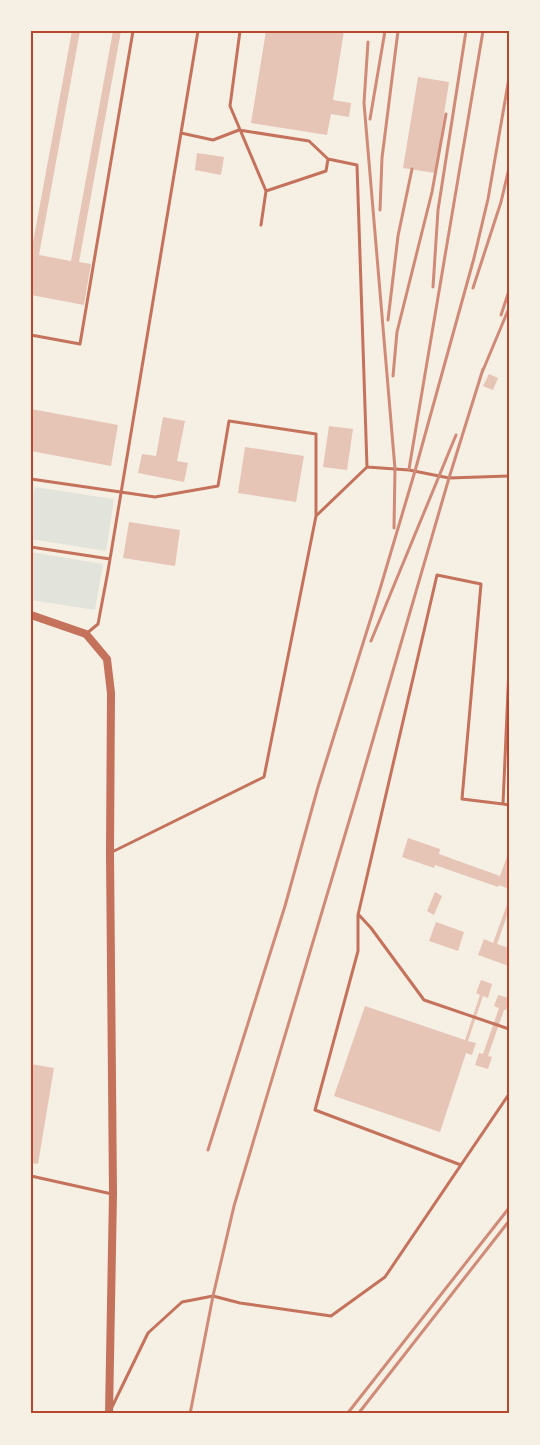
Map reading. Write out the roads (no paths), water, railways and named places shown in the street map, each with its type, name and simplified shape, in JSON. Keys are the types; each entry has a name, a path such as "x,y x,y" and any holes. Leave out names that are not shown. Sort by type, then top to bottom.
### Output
{"street":[{"path":"31,614 86,634 107,660 111,694 110,853 113,1194 109,1413"}],"lane":[{"path":"31,335 80,344 133,31"},
{"path":"86,634 98,624 122,492 198,31"},
{"path":"240,31 230,106 266,191 261,225"},
{"path":"181,133 213,140 239,130 309,141 328,159 357,165 367,467"},
{"path":"266,191 326,171 328,159"},
{"path":"31,479 155,497 218,486 229,421 316,434 316,516 264,777 110,853"},
{"path":"316,516 367,467 409,470 449,478 509,476"},
{"path":"31,546 110,559"},
{"path":"461,1165 315,1110 358,951 358,915 437,574 481,584 462,799 509,805"},
{"path":"503,804 507,753 509,668"},
{"path":"358,915 371,928 424,1000 509,1029"},
{"path":"109,1413 148,1333 182,1302 213,1296 240,1303 331,1316 385,1277 509,1094"},
{"path":"31,1176 113,1194"}],"railway":[{"path":"370,119 385,31"},
{"path":"380,210 382,158 398,31"},
{"path":"433,287 438,210 466,31"},
{"path":"409,469 483,31"},
{"path":"368,42 364,103 395,469 394,528"},
{"path":"208,1150 285,906 318,787 415,471 474,258 488,199 509,78"},
{"path":"393,376 397,332 432,192 446,114"},
{"path":"473,288 501,202 509,168"},
{"path":"388,320 398,236 412,169"},
{"path":"501,315 509,291"},
{"path":"481,375 509,308"},
{"path":"190,1414 213,1296 234,1206 449,478 483,369"},
{"path":"371,641 456,435"},
{"path":"347,1414 509,1208"},
{"path":"358,1414 509,1221"}]}
